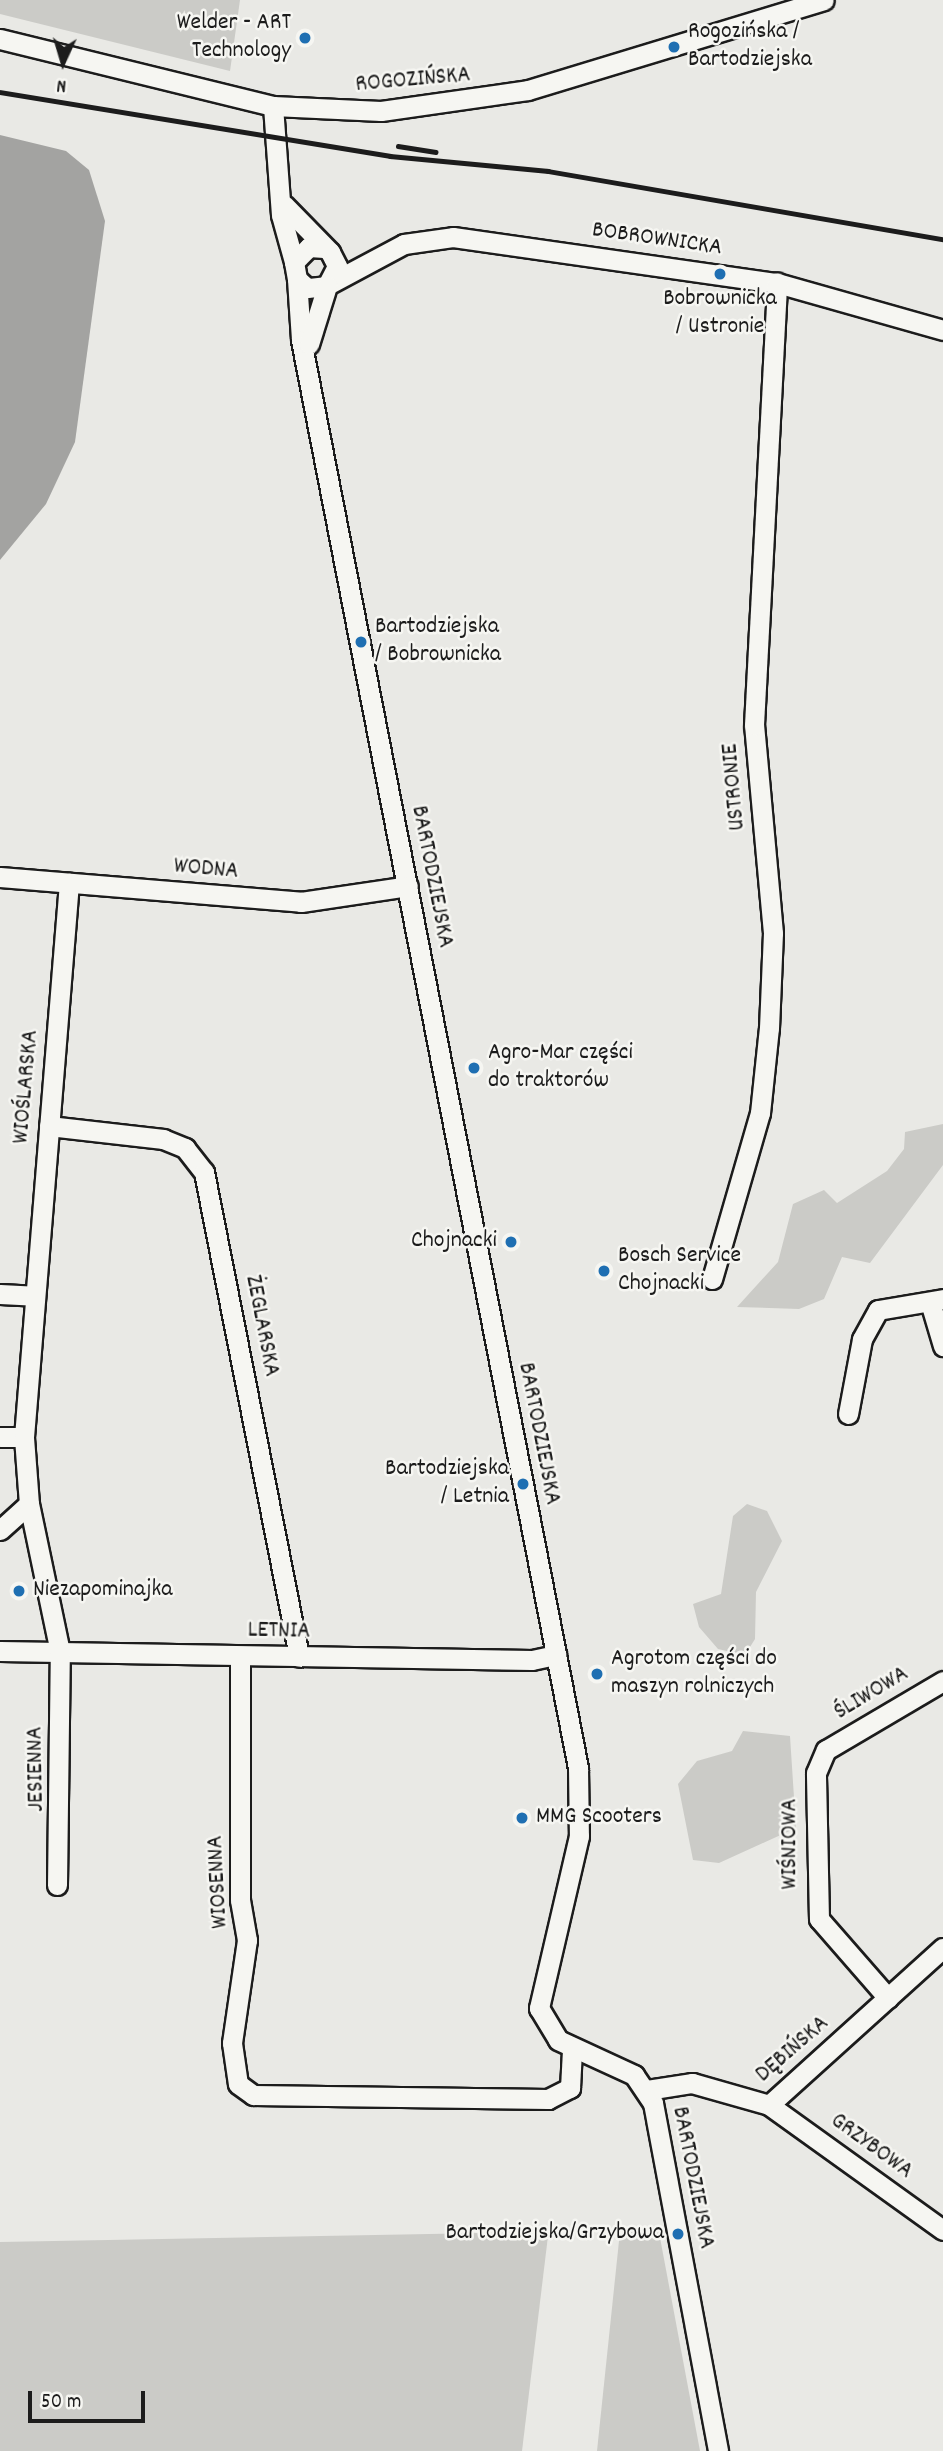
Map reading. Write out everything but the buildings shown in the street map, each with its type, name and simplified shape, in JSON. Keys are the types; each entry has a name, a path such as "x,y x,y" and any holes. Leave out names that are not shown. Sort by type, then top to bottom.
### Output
{"street":[{"name":"ROGOZIŃSKA","path":"0,39 273,106 354,112 467,103 593,72 824,0"},
{"name":"BARTODZIEJSKA","path":"273,106 284,205 283,227 296,271 309,366 578,1768 580,1823 538,2000 547,2029 572,2051 634,2075 647,2090 718,2451"},
{"path":"284,205 329,253"},
{"name":"BOBROWNICKA","path":"329,285 412,241 453,237 777,283 943,330"},
{"path":"329,285 307,288 296,271 309,247 363,265"},
{"name":"BARTODZIEJSKA","path":"309,366 309,331 329,285 329,253"},
{"name":"USTRONIE","path":"712,1279 760,1113 769,1028 773,933 754,725 777,283"},
{"name":"WODNA","path":"0,877 301,902 408,886"},
{"name":"WIOŚLARSKA","path":"60,1652 29,1504 24,1437 33,1296 69,883"},
{"name":"ŻEGLARSKA","path":"49,1126 163,1139 185,1148 204,1172 299,1657"},
{"path":"0,1294 33,1296"},
{"path":"848,1414 862,1339 878,1310 936,1300 943,1346"},
{"path":"0,1437 24,1437"},
{"path":"0,1530 29,1504"},
{"name":"LETNIA","path":"0,1651 299,1657 556,1655"},
{"name":"JESIENNA","path":"57,1885 60,1652"},
{"name":"WIOSENNA","path":"240,1656 240,1900 247,1940 231,2068 253,2095 548,2099 570,2088 572,2051"},
{"name":"ŚLIWOWA","path":"826,1750 943,1681"},
{"name":"WIŚNIOWA","path":"826,1750 816,1773 815,1902 819,1919 888,1998"},
{"name":"DĘBIŃSKA","path":"647,2090 692,2083 769,2105 943,1948"},
{"name":"GRZYBOWA","path":"769,2105 943,2230"}],"shaded area":[{"path":"0,0 240,0 230,71 0,14"},
{"path":"0,135 66,151 89,170 105,221 75,442 46,504 0,560"},
{"path":"943,1124 943,1165 870,1263 842,1257 824,1299 799,1309 737,1307 778,1262 793,1204 824,1190 837,1203 887,1171 904,1149 905,1132"},
{"path":"747,1504 767,1511 782,1541 756,1592 755,1639 745,1655 718,1649 699,1627 693,1604 721,1594 733,1516"},
{"path":"743,1731 790,1736 796,1828 719,1863 693,1860 678,1784 697,1761 732,1751"},
{"path":"658,2227 700,2451 597,2451 619,2241 628,2231"},
{"path":"530,2232 548,2236 522,2451 0,2451 0,2242"}],"railway":[{"path":"0,92 390,156 548,171 943,239"},
{"path":"398,146 436,152"}],"place":[{"name":"Welder - ART Technology","path":"305,38"},
{"name":"Rogozińska / Bartodziejska","path":"674,47"},
{"name":"Bobrownicka / Ustronie","path":"720,274"},
{"name":"Bartodziejska / Bobrownicka","path":"361,642"},
{"name":"Agro-Mar części do traktorów","path":"474,1068"},
{"name":"Chojnacki","path":"511,1242"},
{"name":"Bosch Service Chojnacki","path":"604,1271"},
{"name":"Bartodziejska / Letnia","path":"523,1484"},
{"name":"Niezapominajka","path":"19,1591"},
{"name":"Agrotom części do maszyn rolniczych","path":"597,1674"},
{"name":"MMG Scooters","path":"522,1818"},
{"name":"Bartodziejska/Grzybowa","path":"678,2234"}]}
